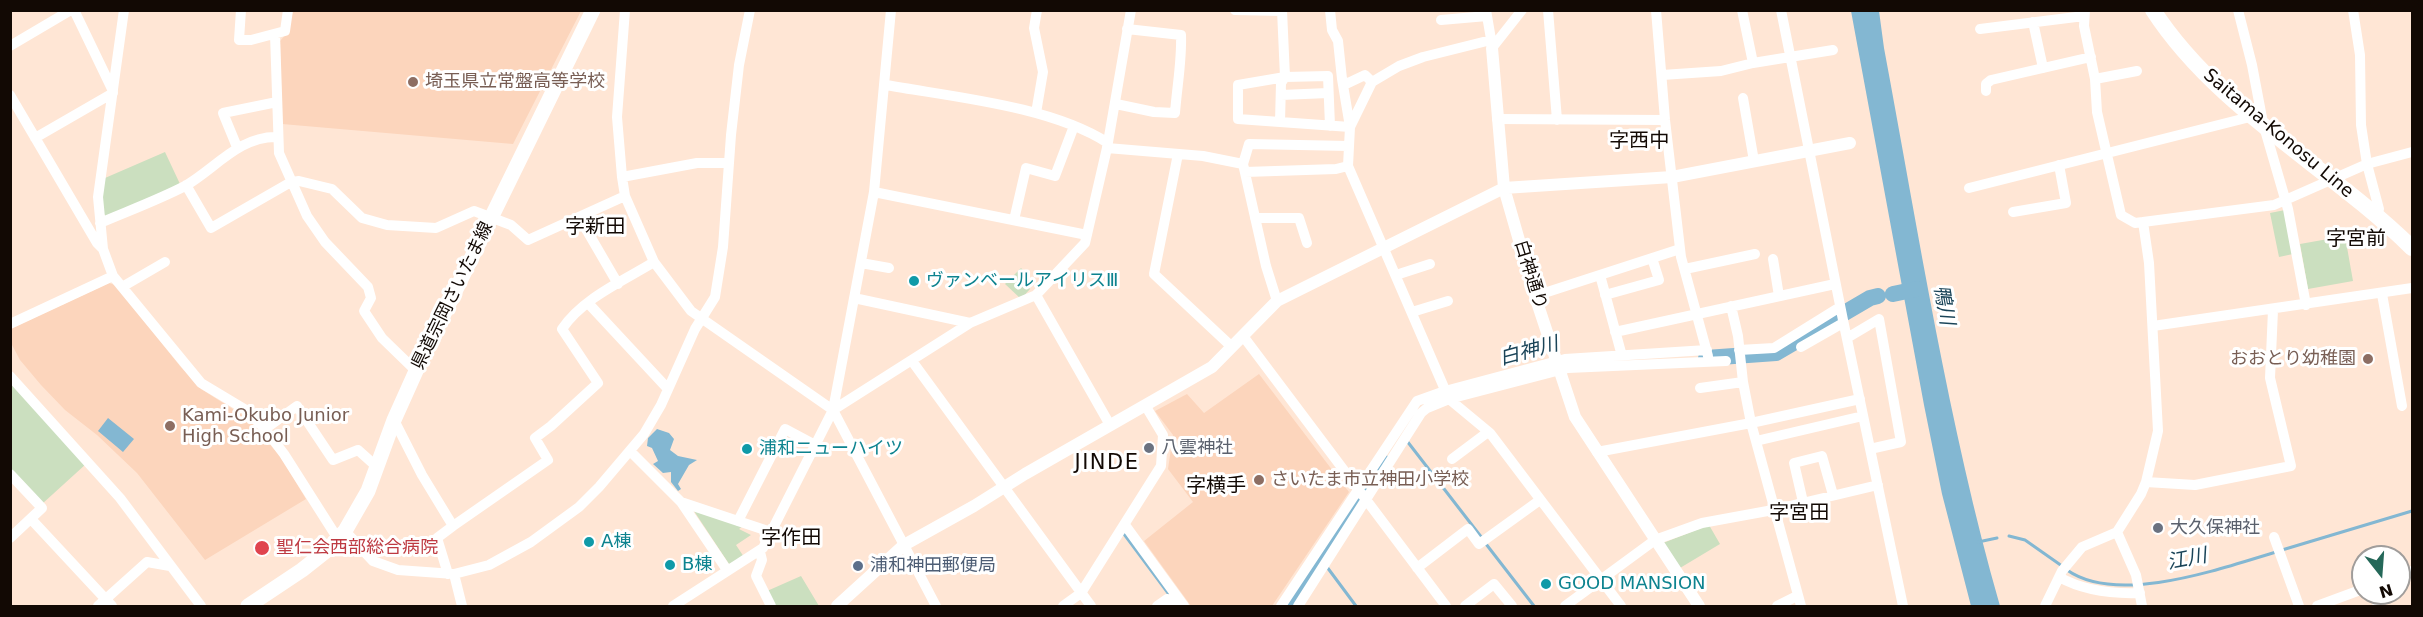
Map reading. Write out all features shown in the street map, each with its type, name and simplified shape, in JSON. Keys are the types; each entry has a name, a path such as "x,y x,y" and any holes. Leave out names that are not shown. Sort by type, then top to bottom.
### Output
{"main road":[{"name":"県道宗岡さいたま線","path":"255,604 302,570 342,535 368,491 394,420 416,371 593,10"},
{"name":"Saitama-Konosu Line","path":"2153,10 2197,66 2412,249"}],"street":[{"path":"10,46 73,10 113,92"},
{"path":"124,10 98,197 103,249 113,276 201,383 246,410 265,429 342,535 373,561 398,570 451,574 489,565 558,523 592,494 644,434 668,389 695,329 715,297 720,274 739,65 750,10"},
{"path":"241,10 239,40 251,40 285,31 288,10"},
{"path":"625,10 617,117 622,177 625,196 654,262 691,311 833,410 936,606"},
{"path":"673,606 727,570 733,569 760,552 833,410 874,192 886,85 891,10"},
{"path":"1036,10 1034,28 1043,72 1036,112"},
{"path":"833,410 970,323 1036,295 1085,243 1108,146 1131,10"},
{"path":"1234,10 1281,11 1285,77 1281,83 1280,122"},
{"path":"1330,10 1332,30 1338,41 1350,127 1348,166 1447,395 1488,432 1621,606"},
{"path":"1350,127 1372,82 1399,66 1423,57 1492,44 1522,10"},
{"path":"1548,10 1557,120"},
{"path":"1656,10 1665,120 1680,249 1708,357"},
{"path":"1742,10 1753,63"},
{"path":"1781,10 1835,284 1903,606"},
{"path":"2238,10 2252,65 2258,120 2285,201 2306,305"},
{"path":"2353,10 2360,55 2361,119 2367,164 2379,209 2376,217"},
{"path":"1441,20 1487,13 1492,44"},
{"path":"1980,28 2085,13 2095,79 2097,112 2121,217 2135,223 2270,206 2367,164 2412,152"},
{"path":"2033,22 2043,68"},
{"path":"1116,104 1154,112 1175,112 1178,70 1182,59 1181,35 1127,29"},
{"path":"275,34 277,137 279,153 291,182 307,216 325,242 368,287 371,298 364,311 382,338 416,371"},
{"name":"白神通り","path":"1492,44 1504,188 1535,296 1575,417 1699,606"},
{"path":"1662,75 1721,71 1753,63 1833,50"},
{"path":"1986,91 1986,84 1991,80 2091,57"},
{"path":"2095,79 2137,71"},
{"path":"1342,79 1346,84 1365,75 1372,82"},
{"path":"1330,126 1328,76 1285,77 1238,85 1238,119 1330,126 1350,127"},
{"path":"886,85 1036,112 1092,132 1108,146 1203,156 1244,168 1336,170 1348,166"},
{"path":"35,138 113,92"},
{"path":"1281,95 1328,93"},
{"path":"10,95 97,243 103,249"},
{"path":"1743,98 1754,161"},
{"path":"237,147 224,113 277,102"},
{"path":"1497,119 1665,120"},
{"path":"1969,188 2106,153 2258,120"},
{"path":"1014,220 1026,168 1055,176 1074,126"},
{"path":"100,223 186,185 237,147 268,137 277,137"},
{"path":"837,606 904,544 974,507 1004,487 1212,367 1277,301 1504,188 1672,177 1850,143"},
{"path":"1277,301 1244,168 1249,144 1349,146"},
{"path":"1178,154 1154,274 1232,347"},
{"path":"622,177 697,163 729,163"},
{"path":"2013,212 2066,203 2059,165"},
{"path":"186,185 211,228 291,182 299,181 332,189 362,219 387,225 436,228 474,211 511,225 528,240 625,196"},
{"path":"874,192 1087,235"},
{"path":"579,217 618,284"},
{"path":"1255,218 1299,218 1307,243"},
{"path":"2045,606 2063,570 2082,547 2117,532 2146,482 2158,431 2149,262 2143,222"},
{"path":"1535,296 1680,249"},
{"path":"1685,269 1755,254"},
{"path":"1605,295 1659,280 1652,258"},
{"path":"1773,259 1779,296"},
{"path":"122,287 165,262"},
{"path":"462,606 437,538 548,460 535,438 598,383 562,329 572,315 588,303 654,262"},
{"path":"861,263 889,268"},
{"path":"1396,275 1430,264"},
{"path":"1600,275 1622,356"},
{"path":"10,324 113,276"},
{"path":"1615,332 1835,284"},
{"path":"2153,326 2412,288"},
{"path":"2382,294 2402,406"},
{"path":"1036,295 1110,425"},
{"path":"854,298 970,323"},
{"path":"1412,312 1448,301"},
{"path":"588,303 668,389"},
{"path":"1731,306 1751,423 1799,601 1777,606"},
{"path":"2146,482 2195,485 2291,466 2270,378 2273,310"},
{"path":"1801,347 1842,315"},
{"path":"1740,354 1774,348 1842,315"},
{"path":"1847,338 1879,319 1901,442 1870,449"},
{"path":"1243,336 1446,606"},
{"path":"1281,606 1417,402 1558,366 1622,356 1708,357 1725,361"},
{"path":"1558,366 1568,368 1708,357"},
{"path":"912,361 1091,606"},
{"path":"10,376 120,498 201,606"},
{"path":"1700,388 1743,382"},
{"path":"1298,606 1420,414 1447,395"},
{"path":"1597,452 1751,423 1860,399"},
{"path":"1063,606 1081,593 1161,466 1163,435 1145,405"},
{"path":"265,429 297,406 333,460 358,450 377,467"},
{"path":"1756,441 1863,416"},
{"path":"394,420 422,475 453,525"},
{"path":"738,521 785,429 815,444"},
{"path":"1452,459 1488,432"},
{"path":"630,451 681,502 727,570"},
{"path":"1803,502 1794,463 1813,458 1822,456 1833,495"},
{"path":"10,474 42,508 10,538"},
{"path":"1565,606 1655,540 1702,523 1773,510 1878,485"},
{"path":"1417,568 1468,529 1479,544 1540,500"},
{"path":"681,502 771,532"},
{"path":"31,519 105,604 147,562 170,566"},
{"path":"1125,525 1184,606"},
{"path":"2117,532 2136,575 2142,606"},
{"path":"2275,541 2299,606"},
{"path":"760,552 762,560 756,576 771,606"},
{"path":"2063,570 2070,583 2113,594 2140,591"},
{"path":"1465,606 1494,584 1512,606"},
{"path":"2317,606 2351,593"},
{"path":"1157,606 1167,599 1172,606"}],"shaded area":[{"name":"埼玉県立常盤高等学校","path":"293,11 581,11 513,144 282,124 280,41 287,33"},
{"name":"Kami-Okubo Junior High School","path":"109,283 115,285 201,389 247,418 280,456 306,499 205,560 137,473 97,435 65,410 20,360 11,343 10,329"},
{"name":"さいたま市立神田小学校","path":"1259,374 1349,492 1272,606 1191,606 1144,541 1193,502 1168,469 1173,435 1155,411 1187,394 1204,413"}],"green space":[{"path":"165,152 180,184 106,217 102,198 105,178"},
{"path":"2285,210 2293,254 2279,257 2270,213"},
{"path":"2345,236 2353,281 2308,289 2300,244"},
{"path":"1021,268 1032,279 1027,284 1030,289 1021,299 1005,284"},
{"path":"11,381 86,464 42,504 11,469"},
{"path":"694,511 743,526 739,529 751,535 736,545 744,557 729,564"},
{"path":"1709,525 1720,544 1680,568 1663,543"},
{"path":"801,576 819,606 774,606 767,591"}],"water":[{"path":"1851,11 1879,11 1922,259 1950,399 2000,606 1971,606 1942,494"},
{"path":"108,418 134,439 123,452 98,431"},
{"path":"657,429 669,433 674,439 670,450 678,456 697,460 689,465 678,484 681,489 678,491 671,482 671,472 663,473 653,464 658,461 652,448 647,446 648,438"}],"waterway":[{"name":"白神川","path":"1893,294 1917,289"},
{"name":"白神川","path":"1706,358 1776,353 1870,298 1878,296"},
{"path":"1407,441 1482,538"},
{"name":"白神川","path":"1288,606 1384,463"},
{"name":"江川","path":"2282,550 2412,511"},
{"path":"1124,534 1168,593"},
{"name":"江川","path":"2009,536 2025,540 2062,566"},
{"path":"1978,542 1997,538"},
{"path":"1486,544 1534,606"},
{"name":"江川","path":"2067,570 2088,580 2114,585 2141,584 2200,574 2276,552"},
{"path":"1327,567 1356,606"}],"place":[{"name":"埼玉県立常盤高等学校","path":"413,82"},
{"name":"ヴァンベールアイリスⅢ","path":"914,281"},
{"name":"おおとり幼稚園","path":"2368,359"},
{"name":"Kami-Okubo Junior High School","path":"170,426"},
{"name":"八雲神社","path":"1149,448"},
{"name":"浦和ニューハイツ","path":"747,449"},
{"name":"さいたま市立神田小学校","path":"1259,480"},
{"name":"大久保神社","path":"2158,528"},
{"name":"A棟","path":"589,542"},
{"name":"聖仁会西部総合病院","path":"262,548"},
{"name":"B棟","path":"670,565"},
{"name":"浦和神田郵便局","path":"858,566"},
{"name":"GOOD MANSION","path":"1546,584"}],"district":[{"name":"字西中","path":"1639,142"},
{"name":"字新田","path":"595,228"},
{"name":"字宮前","path":"2356,240"},
{"name":"JINDE","path":"1107,464"},
{"name":"字横手","path":"1216,487"},
{"name":"字宮田","path":"1799,514"},
{"name":"字作田","path":"791,539"}],"water label":[{"name":"鴨川","path":"1943,305"}]}
